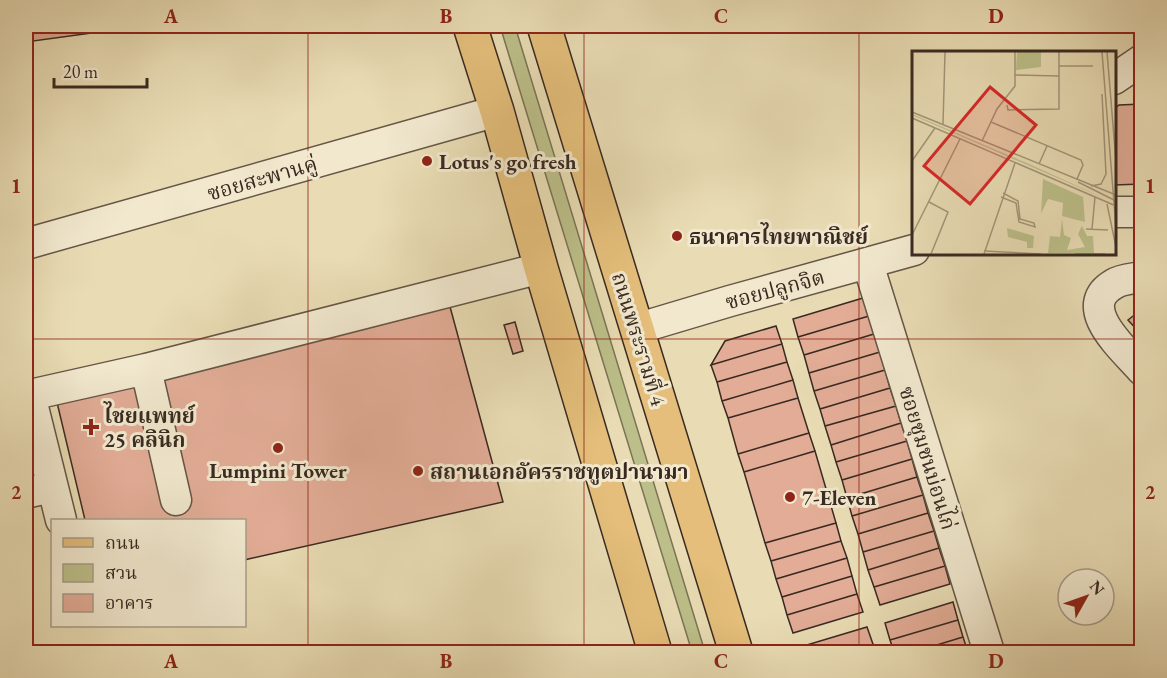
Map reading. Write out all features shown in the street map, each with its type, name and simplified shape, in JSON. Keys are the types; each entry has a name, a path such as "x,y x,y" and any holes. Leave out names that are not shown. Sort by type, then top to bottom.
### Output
{"main road":[{"path":"470,26 497,111 540,268 655,652"},
{"name":"ถนนพระรามที่ 4","path":"544,26 736,652"}],"street":[{"path":"1116,78 1142,60"},
{"name":"ซอยสะพานคู่","path":"26,244 497,111"},
{"path":"1116,212 1142,212"},
{"name":"ซอยปลูกจิต","path":"636,329 912,251"},
{"name":"ซอยชุมชนบ่อนไก่","path":"868,264 989,652"},
{"path":"60,519 39,490 30,395 146,369 540,268"},
{"path":"1136,278 1114,284 1101,296 1097,308 1102,322 1142,370"},
{"path":"146,369 176,500"}],"green space":[{"path":"500,26 515,26 705,652 692,652"}],"building":[{"path":"26,26 128,26 128,28 26,42"},
{"path":"1142,104 1142,184 1116,185 1116,107 1119,105"},
{"path":"863,298 869,316 798,337 793,319"},
{"name":"Lumpini Tower","path":"449,303 503,502 246,560 246,519 85,519 55,394"},
{"path":"1142,309 1142,358 1128,342 1139,332 1128,320"},
{"path":"869,316 874,334 804,355 798,337"},
{"path":"515,322 523,351 513,354 504,325"},
{"path":"776,326 782,344 711,365 725,341"},
{"path":"874,334 880,352 809,373 804,355"},
{"path":"782,344 787,362 717,382 711,365"},
{"path":"880,352 885,370 814,391 809,373"},
{"path":"787,362 793,380 722,401 717,382"},
{"path":"885,370 890,388 820,409 814,391"},
{"path":"793,380 798,398 728,418 722,401"},
{"path":"890,388 896,406 825,426 820,409"},
{"path":"798,398 809,433 738,454 728,418"},
{"path":"896,406 901,423 831,445 825,426"},
{"path":"901,423 907,441 836,462 831,445"},
{"path":"809,433 815,451 744,472 738,454"},
{"path":"907,441 912,459 842,480 836,462"},
{"name":"7-Eleven","path":"815,451 836,523 765,543 744,472"},
{"path":"912,459 917,477 847,498 842,480"},
{"path":"917,477 923,495 852,516 847,498"},
{"path":"923,495 928,513 858,534 852,516"},
{"path":"928,513 934,531 863,552 858,534"},
{"path":"836,523 841,541 771,561 765,543"},
{"path":"934,531 939,548 868,570 863,552"},
{"path":"841,541 847,558 776,579 771,561"},
{"path":"939,548 945,566 874,587 868,570"},
{"path":"847,558 852,576 782,597 776,579"},
{"path":"945,566 950,584 880,605 874,587"},
{"path":"852,576 857,594 787,615 782,597"},
{"path":"857,594 863,612 793,633 787,615"},
{"path":"953,602 958,620 890,640 885,623"},
{"path":"958,620 963,637 914,652 894,652 890,640"},
{"path":"867,627 874,647 855,652 801,652 800,647"},
{"path":"963,637 968,652 914,652"}],"place":[{"name":"Lotus's go fresh","path":"427,161"},
{"name":"ธนาคารไทยพาณิชย์","path":"677,236"},
{"name":"ไชยแพทย์ 25 คลินิก","path":"91,427"},
{"name":"Lumpini Tower","path":"278,448"},
{"name":"สถานเอกอัครราชทูตปานามา","path":"418,471"},
{"name":"7-Eleven","path":"790,497"}]}
